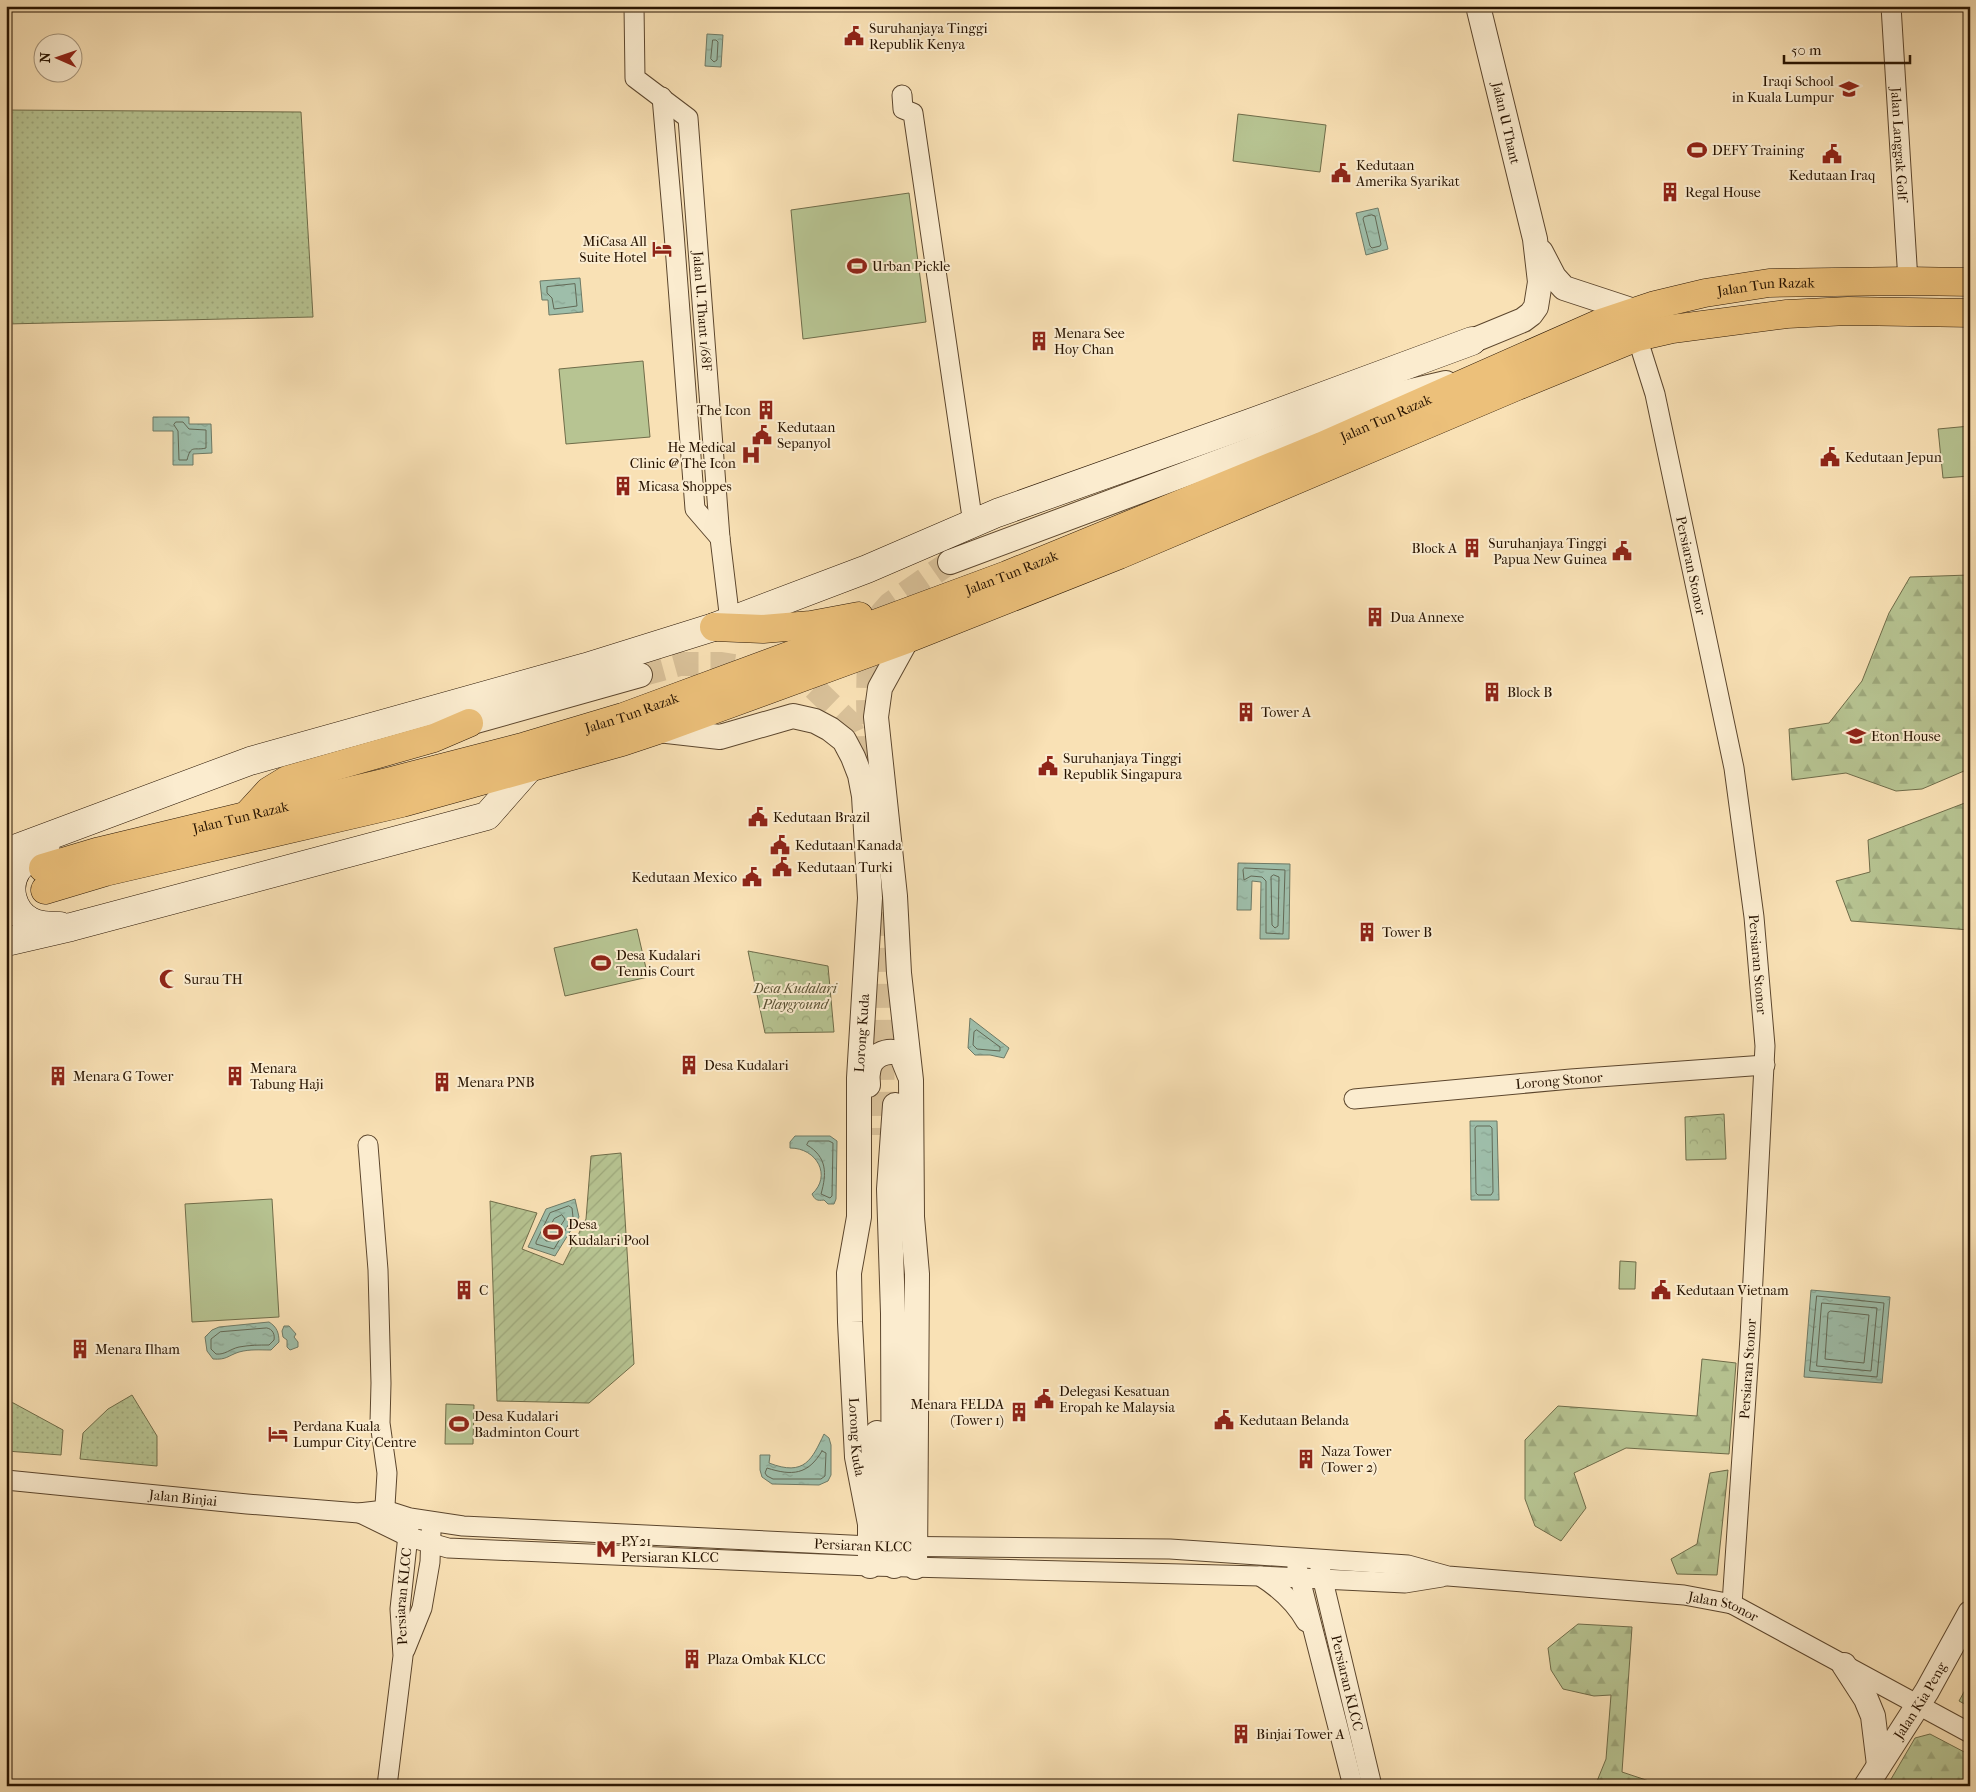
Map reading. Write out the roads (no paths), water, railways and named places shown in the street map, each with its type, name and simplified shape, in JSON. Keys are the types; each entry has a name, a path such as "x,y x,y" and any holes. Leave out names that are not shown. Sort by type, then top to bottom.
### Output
{"main road":[{"name":"Jalan Tun Razak","path":"1970,282 1769,283 1705,293 1636,324 1120,555 907,639 658,730 622,742 402,803 105,872 44,879 100,851 526,746 623,717 1016,571 1313,449 1598,324 1636,324 1672,329 1787,314 1848,311 1970,313"},
{"path":"6,852 250,761 586,667 722,624 866,569 997,513 1250,423 1472,341"},
{"path":"722,624 763,629 811,625 936,602"},
{"path":"250,761 284,764 422,728 469,723"},
{"path":"248,814 269,791 287,780 434,738 469,723"},
{"path":"6,942 71,927 488,816 530,768"},
{"path":"61,832 18,868 14,876 12,896 18,910 29,921 42,925 71,927"}],"street":[{"name":"Jalan U. Thant 1/68F","path":"634,6 635,78 688,118 720,538 722,624"},
{"name":"Jalan U Thant","path":"1472,341 1523,320 1531,314 1536,307 1540,282 1535,240 1478,6"},
{"name":"Jalan Langgak Golf","path":"1891,6 1908,281"},
{"path":"902,95 903,109 913,113 973,524"},
{"name":"Jalan U Thant","path":"1535,240 1554,277 1564,288 1636,324"},
{"name":"Persiaran Stonor","path":"1636,324 1655,394 1734,768 1754,917 1765,1046 1750,1337 1732,1604"},
{"path":"950,562 1402,393 1494,371"},
{"path":"905,1556 917,1274 912,1217 911,1080 899,973 895,896 876,717 880,688 907,639"},
{"path":"469,723 640,675"},
{"name":"Lorong Kuda","path":"658,730 720,737 794,716 815,721 830,729 844,740 860,774 864,796 870,898 859,1078 859,1218 850,1274 850,1322 857,1456 870,1545"},
{"path":"859,1112 867,1095 868,1072 871,1063 878,1056 887,1052 901,1054 911,1080"},
{"name":"Lorong Stonor","path":"1354,1099 1570,1079 1765,1065"},
{"path":"895,1105 890,1189 893,1341 905,1556"},
{"path":"368,1145 378,1270 381,1383 380,1423 387,1473 384,1517"},
{"name":"Lorong Kuda","path":"870,1545 877,1464 877,1312 884,1262 882,1191"},
{"name":"Jalan Binjai","path":"6,1480 192,1499 359,1512"},
{"name":"Persiaran KLCC","path":"359,1512 384,1517 410,1518 463,1526 870,1545 905,1556 1323,1579"},
{"name":"Persiaran KLCC","path":"384,1517 409,1537 448,1548 870,1545"},
{"name":"Persiaran KLCC","path":"387,1786 403,1656 400,1609 410,1518"},
{"name":"Persiaran KLCC","path":"403,1656 422,1608 430,1562 432,1522"},
{"name":"Persiaran KLCC","path":"905,1556 1170,1549 1318,1559 1372,1786"},
{"name":"Persiaran KLCC","path":"1295,1557 1353,1786"},
{"name":"Jalan Stonor","path":"1318,1559 1408,1565 1448,1576 1684,1596 1732,1604 1970,1733"},
{"name":"Persiaran KLCC","path":"1260,1576 1289,1598 1301,1613 1315,1639"},
{"name":"Jalan Stonor","path":"1323,1579 1405,1583 1448,1576"},
{"name":"Jalan Kia Peng","path":"1866,1786 1928,1691 1970,1613"},
{"path":"1844,1665 1866,1699 1873,1716 1879,1765"}],"water":[{"path":"707,34 723,35 721,67 705,66"},
{"path":"1378,208 1388,249 1366,255 1356,213"},
{"path":"580,278 583,312 549,315 548,300 542,300 540,281"},
{"path":"153,417 189,417 189,424 211,424 212,453 193,454 193,465 173,465 173,431 153,431"},
{"path":"1238,863 1290,864 1289,939 1260,939 1261,882 1252,881 1251,910 1237,910"},
{"path":"970,1018 1009,1048 1004,1058 990,1055 975,1055 968,1048"},
{"path":"1470,1121 1497,1121 1499,1200 1471,1200"},
{"path":"795,1136 830,1136 837,1141 836,1199 834,1204 828,1204 824,1200 816,1200 813,1196 812,1194 818,1187 821,1179 819,1164 808,1153 800,1149 790,1148 790,1142"},
{"name":"Desa Kudalari Pool","path":"575,1199 579,1217 555,1256 528,1247 546,1209"},
{"path":"1811,1290 1890,1297 1882,1383 1804,1377"},
{"path":"269,1322 276,1328 279,1339 279,1342 271,1350 243,1351 218,1359 213,1359 207,1351 205,1337 212,1330 219,1327"},
{"path":"284,1326 289,1326 296,1334 294,1337 298,1342 298,1347 290,1350 287,1347 287,1340 283,1337 282,1331"},
{"path":"824,1434 829,1438 831,1445 831,1475 828,1481 819,1485 772,1484 762,1477 760,1455 770,1455 769,1463 781,1467 799,1467 811,1458"}],"tunnel":[{"path":"870,796 869,654 875,628 882,613 890,604 950,562"},
{"path":"640,675 680,664 720,664 755,669 809,683 847,720 865,759"},
{"path":"878,876 881,902 883,1135"}],"place":[{"name":"Suruhanjaya Tinggi Republik Kenya","path":"854,36"},
{"name":"Iraqi School in Kuala Lumpur","path":"1849,89"},
{"name":"DEFY Training","path":"1697,150"},
{"name":"Kedutaan Iraq","path":"1832,154"},
{"name":"Kedutaan Amerika Syarikat","path":"1341,173"},
{"name":"Regal House","path":"1670,192"},
{"name":"MiCasa All Suite Hotel","path":"662,249"},
{"name":"Urban Pickle","path":"857,266"},
{"name":"Menara See Hoy Chan","path":"1039,341"},
{"name":"The Icon","path":"766,410"},
{"name":"Kedutaan Sepanyol","path":"762,435"},
{"name":"He Medical Clinic @ The Icon","path":"751,455"},
{"name":"Kedutaan Jepun","path":"1830,457"},
{"name":"Micasa Shoppes","path":"623,486"},
{"name":"Block A","path":"1472,548"},
{"name":"Suruhanjaya Tinggi Papua New Guinea","path":"1622,551"},
{"name":"Dua Annexe","path":"1375,617"},
{"name":"Block B","path":"1492,692"},
{"name":"Tower A","path":"1246,712"},
{"name":"Eton House","path":"1856,736"},
{"name":"Suruhanjaya Tinggi Republik Singapura","path":"1048,766"},
{"name":"Kedutaan Brazil","path":"758,817"},
{"name":"Kedutaan Kanada","path":"780,845"},
{"name":"Kedutaan Turki","path":"782,867"},
{"name":"Kedutaan Mexico","path":"752,877"},
{"name":"Tower B","path":"1367,932"},
{"name":"Desa Kudalari Tennis Court","path":"601,963"},
{"name":"Surau TH","path":"169,979"},
{"name":"Desa Kudalari","path":"689,1065"},
{"name":"Menara G Tower","path":"58,1076"},
{"name":"Menara Tabung Haji","path":"235,1076"},
{"name":"Menara PNB","path":"442,1082"},
{"name":"Desa Kudalari Pool","path":"553,1232"},
{"name":"C","path":"464,1290"},
{"name":"Kedutaan Vietnam","path":"1661,1290"},
{"name":"Menara Ilham","path":"80,1349"},
{"name":"Delegasi Kesatuan Eropah ke Malaysia","path":"1044,1399"},
{"name":"Menara FELDA (Tower 1)","path":"1019,1412"},
{"name":"Kedutaan Belanda","path":"1224,1420"},
{"name":"Desa Kudalari Badminton Court","path":"459,1424"},
{"name":"Perdana Kuala Lumpur City Centre","path":"278,1434"},
{"name":"Naza Tower (Tower 2)","path":"1306,1459"},
{"name":"PY21 Persiaran KLCC","path":"606,1549"},
{"name":"Plaza Ombak KLCC","path":"692,1659"},
{"name":"Binjai Tower A","path":"1241,1734"}],"park label":[{"name":"Desa Kudalari Playground","path":"795,996"}]}
